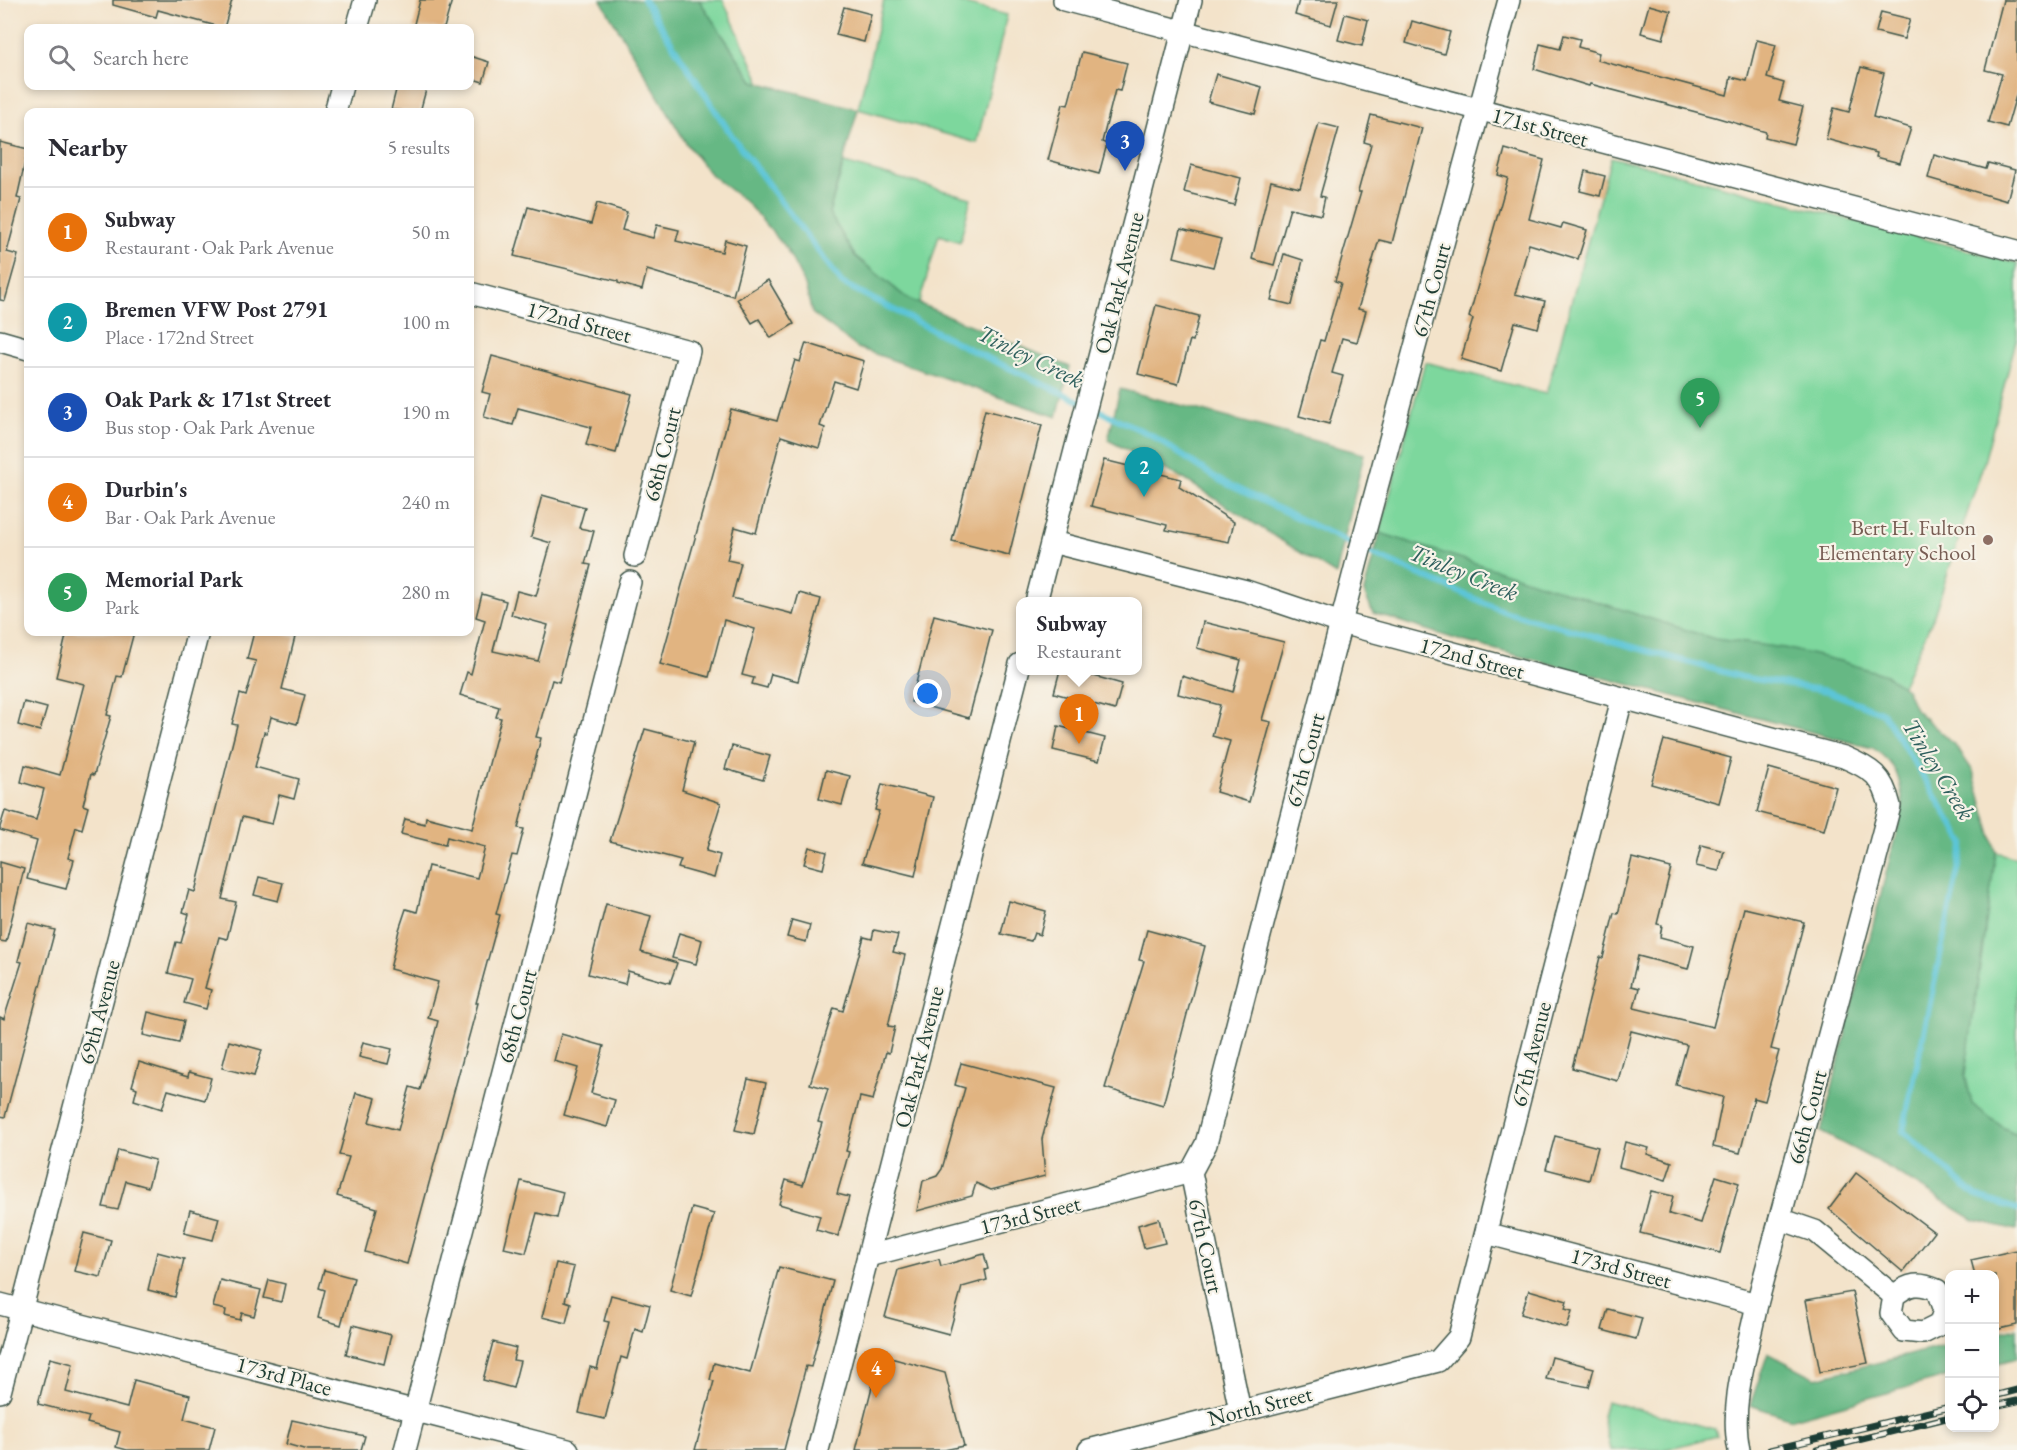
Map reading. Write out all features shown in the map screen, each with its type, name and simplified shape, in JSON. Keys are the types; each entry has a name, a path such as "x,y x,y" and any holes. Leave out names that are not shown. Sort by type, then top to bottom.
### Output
{"street":[{"path":"358,24 365,0"},
{"name":"171st Street","path":"1064,0 2017,251"},
{"name":"Oak Park Avenue","path":"1037,597 1191,0"},
{"name":"67th Court","path":"1240,1411 1191,1172 1206,1144 1364,534 1509,0"},
{"path":"336,108 341,90"},
{"name":"172nd Street","path":"474,294 688,351"},
{"path":"0,341 24,348"},
{"name":"68th Court","path":"635,556 688,351"},
{"name":"172nd Street","path":"1052,542 1246,591 1341,623 1844,757 1868,767 1886,786"},
{"name":"68th Court","path":"405,1450 630,582"},
{"name":"69th Avenue","path":"0,1392 197,636"},
{"name":"Oak Park Avenue","path":"818,1450 1017,675"},
{"name":"67th Avenue","path":"1396,1372 1438,1361 1459,1337 1622,699"},
{"name":"66th Court","path":"1739,1450 1735,1431 1741,1384 1757,1304 1890,806 1886,786"},
{"name":"173rd Street","path":"868,1256 1191,1172"},
{"path":"1780,1219 1815,1231 1894,1296"},
{"name":"173rd Street","path":"1486,1233 1757,1304"},
{"name":"173rd Place","path":"0,1304 568,1450"},
{"name":"North Street","path":"1089,1450 1396,1372"}],"green space":[{"path":"601,0 699,0 753,81 858,109 829,213 855,256 908,299 1070,367 1057,417 858,348 812,313 805,285 786,248 746,202 711,175 686,143"},
{"path":"699,0 723,0 761,83 753,81"},
{"path":"884,0 950,0 1007,15 977,143 858,109"},
{"path":"1611,157 2017,263 2017,337 1984,462 1933,618 1873,748 1459,640 1373,613 1364,592 1425,362 1546,394"},
{"path":"844,163 971,198 960,242 939,235 919,304 908,299 855,256 829,213"},
{"path":"1120,389 1364,454 1336,575 1184,479 1108,440"},
{"path":"1380,533 1715,639 1784,648 1840,661 1886,675 1906,689 1915,709 1955,745 1973,771 1996,852 1965,1074 1972,1104 2004,1128 2017,1134 2017,1230 1974,1220 1888,1167 1821,1132 1903,806 1899,780 1888,761 1873,748 1459,640 1373,613 1364,592"},
{"path":"1996,852 2017,858 2017,1179 1925,1156"},
{"path":"2017,1328 2017,1358 1999,1363 1999,1332"},
{"path":"1945,1346 1945,1377 1792,1419 1750,1405 1768,1353 1816,1378"},
{"path":"1606,1401 1715,1429 1717,1436 1663,1450 1610,1450 1602,1416"}],"building":[{"path":"113,0 232,0 225,24 209,24 158,10 156,17 113,5"},
{"path":"420,0 452,0 445,24 414,24"},
{"path":"1299,0 1338,0 1331,25 1295,15"},
{"path":"2003,0 2017,0 2017,92 2007,127 1988,122 2002,74 1985,70"},
{"path":"1649,5 1671,11 1663,39 1641,33"},
{"path":"844,7 871,14 864,42 836,35"},
{"path":"1881,12 1910,19 1904,39 1876,32"},
{"path":"1345,14 1368,20 1362,46 1338,40"},
{"path":"1412,21 1450,32 1444,54 1406,43"},
{"path":"1564,35 1580,39 1578,47 1599,53 1597,60 1727,95 1731,77 1747,81 1757,40 1776,45 1767,78 1784,83 1779,101 1803,107 1793,144 1765,137 1766,132 1715,117 1590,84 1589,86 1534,69 1540,44 1560,49"},
{"path":"1082,52 1127,63 1120,91 1115,90 1102,142 1107,144 1099,174 1048,160 1063,104 1068,105"},
{"path":"474,57 489,62 483,82 474,79"},
{"path":"1861,67 1884,73 1873,117 1911,128 1900,163 1876,157 1877,153 1826,139 1834,108 1849,112"},
{"path":"1216,74 1262,87 1255,114 1208,102"},
{"path":"396,90 426,90 421,108 392,108"},
{"path":"1371,115 1422,128 1392,243 1379,240 1358,309 1366,311 1357,342 1342,338 1332,373 1343,376 1329,424 1299,416 1320,340 1324,341 1341,283 1335,281 1361,192 1358,192 1371,144 1364,142"},
{"path":"1319,123 1339,128 1320,196 1325,197 1321,215 1290,208 1274,265 1252,259 1271,181 1300,188"},
{"path":"0,142 24,148 24,167 17,198 21,199 7,252 18,255 5,301 0,300"},
{"path":"1505,149 1544,160 1529,219 1561,228 1563,223 1587,230 1578,259 1529,244 1515,294 1545,301 1538,328 1515,322 1501,371 1461,359 1473,319 1469,317 1508,178 1498,175"},
{"path":"1934,155 1986,169 1988,163 2015,170 2007,201 1928,178"},
{"path":"1191,165 1241,178 1234,205 1184,192"},
{"path":"1585,171 1605,176 1600,196 1580,191"},
{"path":"597,203 627,212 622,230 653,238 657,225 679,230 676,241 722,252 725,240 746,246 733,296 647,270 642,290 618,283 618,281 514,256 528,207 591,224"},
{"path":"1181,229 1221,239 1213,267 1174,257"},
{"path":"1284,254 1303,260 1292,305 1271,300"},
{"path":"768,280 794,324 771,338 759,319 752,323 737,299"},
{"path":"1156,305 1199,316 1178,384 1138,374"},
{"path":"806,343 864,361 856,388 834,381 820,426 825,428 819,448 781,436 756,533 735,527 727,560 741,563 732,598 793,614 799,593 821,599 798,681 771,674 767,688 752,684 754,678 742,675 755,629 724,620 709,677 660,664 731,409 777,421 795,360 800,362"},
{"path":"492,356 632,394 616,453 586,445 591,427 518,408 513,425 484,417 490,394 482,392"},
{"path":"985,410 1042,425 1009,555 952,541"},
{"path":"1104,460 1181,479 1179,487 1234,522 1229,542 1166,530 1167,525 1091,506"},
{"path":"542,495 585,507 579,528 594,531 585,564 591,565 559,682 552,680 536,737 541,738 518,828 524,829 517,856 512,855 496,914 500,915 476,1003 478,1003 407,1264 365,1252 377,1208 337,1196 349,1157 339,1155 356,1093 376,1098 369,1122 398,1130 410,1087 420,1090 438,1021 428,1018 438,982 390,969 399,930 406,909 417,912 428,866 477,878 485,847 447,837 445,845 401,834 405,819 425,824 426,817 472,829 501,718 496,717 499,707 460,695 467,672 471,674 485,620 476,617 482,594 506,601 493,651 538,661 548,625 511,615 517,591 536,596 551,543 531,537"},
{"path":"934,615 992,630 969,718 911,702"},
{"path":"1203,622 1284,642 1262,720 1271,722 1249,802 1216,792 1230,741 1212,736 1220,705 1178,694 1182,676 1233,692 1241,660 1197,648"},
{"path":"66,636 133,636 122,677 117,676 107,715 111,716 94,775 91,774 83,805 88,807 82,829 76,827 68,858 74,860 66,889 27,879 37,841 0,830 5,811 36,820 44,789 21,782 25,765 60,775 84,684 56,677"},
{"path":"253,636 295,637 282,689 305,695 297,724 271,717 267,733 264,732 255,767 299,779 294,799 279,795 272,824 242,817 222,899 236,902 227,939 219,937 205,988 211,990 206,1009 184,1003 191,979 168,973 176,942 181,943 189,914 183,912 189,890 195,892 237,725 232,724 240,694 246,696 256,661 247,659"},
{"path":"1059,675 1090,675 1122,684 1115,710 1054,693"},
{"path":"24,702 47,708 40,731 18,725"},
{"path":"1058,726 1105,738 1099,761 1053,750"},
{"path":"645,729 694,742 682,790 721,803 706,851 720,855 714,878 678,868 681,860 610,841"},
{"path":"1664,740 1731,758 1719,803 1651,784"},
{"path":"732,746 770,756 763,780 725,769"},
{"path":"1769,768 1836,787 1824,830 1757,812"},
{"path":"826,770 850,776 842,805 819,799"},
{"path":"882,784 933,797 915,876 862,863 879,811 875,810"},
{"path":"1701,845 1724,851 1719,871 1696,866"},
{"path":"809,847 827,852 823,869 804,864"},
{"path":"1632,858 1671,868 1657,924 1662,925 1660,937 1694,946 1688,969 1638,956 1631,986 1639,988 1634,1008 1713,1027 1744,908 1804,922 1771,1049 1779,1051 1765,1101 1754,1098 1740,1153 1713,1147 1723,1097 1676,1085 1687,1045 1631,1031 1618,1081 1572,1068 1600,957 1603,958 1614,913 1618,914"},
{"path":"0,862 24,869 6,942 0,941"},
{"path":"259,877 283,883 278,901 254,895"},
{"path":"1009,901 1046,911 1040,935 1034,933 1031,941 1001,934"},
{"path":"606,904 651,916 641,952 677,963 670,983 628,971 625,984 588,974"},
{"path":"792,920 810,925 806,942 787,937"},
{"path":"28,923 55,930 5,1117 0,1116 0,1017 4,1019 22,962 18,961"},
{"path":"874,930 898,935 893,952 905,955 888,1026 895,1027 889,1053 886,1052 873,1100 860,1097 846,1151 849,1152 837,1194 849,1197 838,1236 816,1230 820,1216 779,1204 786,1180 803,1185 822,1123 818,1122 828,1089 810,1084 834,1008 843,1011 864,937 872,939"},
{"path":"1147,930 1205,946 1163,1105 1105,1088 1144,961 1139,960"},
{"path":"679,933 702,940 696,964 672,958"},
{"path":"148,1012 184,1021 179,1043 143,1035"},
{"path":"561,1034 604,1046 591,1093 615,1100 607,1127 564,1115 578,1068 554,1061"},
{"path":"229,1041 262,1050 254,1076 222,1068"},
{"path":"363,1042 392,1049 388,1064 359,1057"},
{"path":"139,1062 188,1077 189,1072 211,1078 205,1100 168,1090 162,1109 134,1100 137,1088 132,1086"},
{"path":"961,1063 1056,1088 1042,1139 1045,1176 991,1190 976,1183 972,1196 917,1211 923,1181 937,1176 942,1169 965,1088 955,1085"},
{"path":"748,1079 766,1083 754,1134 735,1130"},
{"path":"1555,1136 1598,1147 1589,1180 1546,1169"},
{"path":"1625,1142 1649,1148 1647,1154 1672,1162 1666,1180 1619,1167"},
{"path":"118,1150 155,1160 148,1187 126,1181 118,1210 103,1207"},
{"path":"1856,1173 1934,1232 1903,1272 1829,1209"},
{"path":"1716,1176 1739,1183 1720,1253 1640,1233 1651,1191 1673,1196 1669,1214 1701,1223"},
{"path":"521,1181 563,1192 557,1218 537,1213 526,1253 504,1248"},
{"path":"692,1208 714,1214 691,1296 670,1290"},
{"path":"190,1210 219,1218 213,1240 184,1233"},
{"path":"1159,1219 1165,1243 1144,1248 1138,1225"},
{"path":"84,1233 111,1240 101,1277 74,1271"},
{"path":"2017,1250 2017,1325 1999,1329 1999,1270 1974,1270 1971,1260"},
{"path":"157,1252 184,1259 175,1297 148,1290"},
{"path":"984,1254 988,1269 985,1270 987,1280 962,1287 949,1334 885,1317 898,1270 939,1259 941,1266"},
{"path":"556,1263 574,1267 565,1301 571,1303 566,1323 542,1317"},
{"path":"779,1267 833,1281 811,1367 806,1366 784,1450 695,1450 714,1381 710,1380 714,1363 750,1373"},
{"path":"324,1270 354,1278 341,1325 318,1318 325,1290 319,1288"},
{"path":"220,1280 261,1290 254,1316 242,1313 240,1320 225,1316 226,1310 213,1307"},
{"path":"269,1280 285,1284 281,1302 264,1298"},
{"path":"1529,1290 1567,1301 1565,1309 1572,1311 1567,1328 1521,1314"},
{"path":"1852,1292 1868,1363 1820,1372 1806,1300"},
{"path":"611,1295 650,1305 643,1332 635,1329 627,1359 621,1357 605,1419 579,1413 590,1367 597,1369 609,1322 604,1321"},
{"path":"1608,1309 1642,1318 1636,1339 1602,1330"},
{"path":"353,1325 391,1335 384,1364 346,1354"},
{"path":"493,1342 516,1348 513,1360 520,1361 513,1388 483,1380"},
{"path":"880,1355 945,1373 964,1446 944,1450 856,1450"},
{"path":"1552,1357 1594,1368 1589,1387 1546,1379"},
{"path":"50,1358 73,1364 66,1392 127,1408 134,1380 190,1395 184,1419 215,1427 209,1450 127,1450 116,1447 120,1432 87,1423 89,1417 38,1404"},
{"path":"292,1420 365,1436 361,1450 307,1450 286,1444"}],"waterway":[{"name":"Tinley Creek","path":"644,0 732,136 842,283 973,351 1151,435 1221,481 1356,546"},
{"name":"Tinley Creek","path":"1365,551 1503,611 1742,677 1827,691 1883,713 1964,842 1903,1131 1976,1196 2017,1209"}],"railway":[{"path":"1999,1395 2017,1390"},
{"path":"1999,1405 2017,1401"},
{"path":"1770,1450 1945,1408"},
{"path":"1818,1450 1945,1418"}],"place":[{"name":"Oak Park & 171st Street","path":"1125,171"},
{"name":"Memorial Park","path":"1700,428"},
{"name":"Bremen VFW Post 2791","path":"1144,497"},
{"name":"Bert H. Fulton Elementary School","path":"1988,540"},
{"name":"Subway","path":"1079,744"},
{"name":"Durbin's","path":"876,1398"}]}
